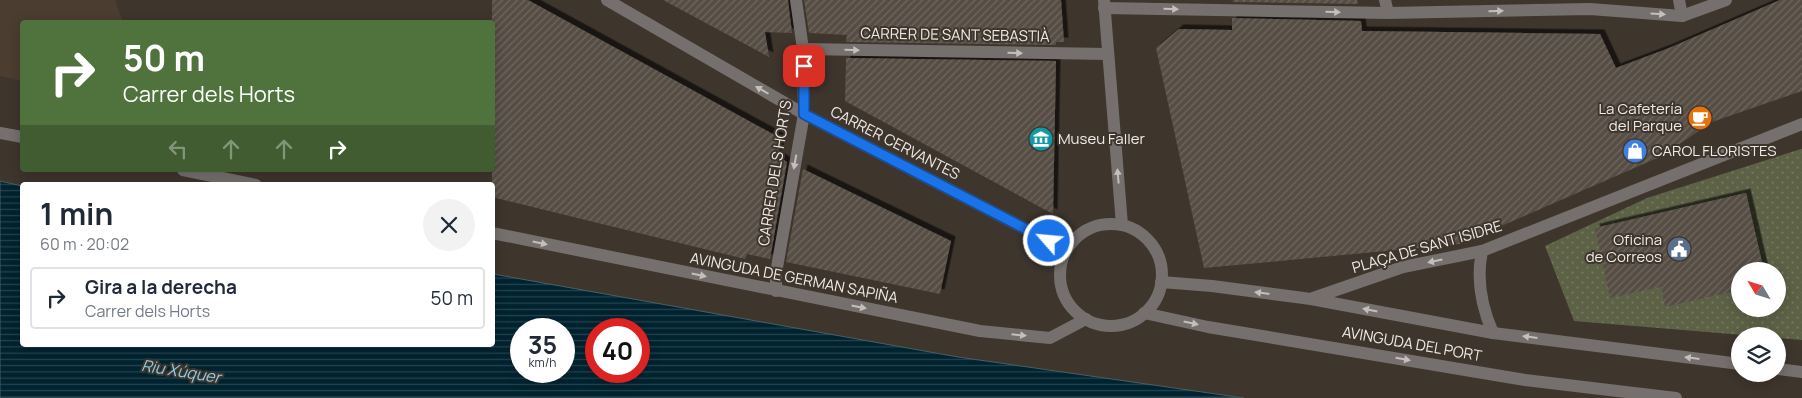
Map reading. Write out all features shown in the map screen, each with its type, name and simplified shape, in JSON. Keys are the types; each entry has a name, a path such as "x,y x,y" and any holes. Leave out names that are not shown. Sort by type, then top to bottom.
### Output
{"street":[{"name":"CARRER CERVANTES","path":"607,0 804,114 1066,250"},
{"name":"CARRER DELS HORTS","path":"776,291 776,272 804,114 804,49 796,0"},
{"path":"1386,0 1388,13"},
{"path":"1679,0 1682,16"},
{"path":"1122,225 1104,4 1388,13 1590,5 1682,16 1726,0"},
{"name":"CARRER DE SANT SEBASTIÀ","path":"804,49 1107,54"},
{"name":"PLAÇA DE SANT ISIDRE","path":"1162,282 1311,299 1403,267 1482,251 1802,124"},
{"path":"0,133 20,138"},
{"path":"192,172 241,182"},
{"path":"1106,224 1122,225 1136,230 1148,239 1156,252 1161,266 1162,282 1157,295 1144,313 1132,322 1120,325 1102,325 1086,319 1071,306 1062,288 1060,268 1066,250 1076,237 1090,228 1106,224"},
{"name":"AVINGUDA DE GERMAN SAPIÑA","path":"495,234 980,331 1050,338 1086,319"},
{"path":"1482,251 1479,281 1484,312 1493,333"},
{"name":"AVINGUDA DEL PORT","path":"1311,299 1493,333 1731,363"},
{"name":"AVINGUDA DEL PORT","path":"1144,313 1208,327 1525,380 1676,398"},
{"path":"1786,369 1802,372"}],"shaded area":[{"path":"0,0 115,0 122,20 20,20 20,81 0,76"}],"green space":[{"path":"1802,149 1802,340 1786,339 1786,327 1731,327 1731,334 1574,321 1545,246 1647,198"}],"water":[{"name":"Riu Xúquer","path":"0,181 20,186 20,347 495,347 495,274 958,357 1244,398 0,398"}],"building":[{"path":"492,0 528,0 782,139 777,156 787,162 770,259 747,254 745,259 495,198 495,182 492,182 492,172 495,172 495,20 492,20"},
{"path":"663,0 788,0 792,33 765,32 769,57"},
{"path":"804,0 1061,0 1064,42 1056,42 1056,45 846,42 847,35 809,33"},
{"path":"1233,0 1357,0 1358,4 1233,2"},
{"path":"1780,0 1802,0 1802,91 1712,122 1662,156 1460,244 1204,268 1156,48 1179,29 1232,30 1232,18 1361,21 1362,31 1600,34 1616,68 1669,48"},
{"path":"846,58 1056,61 1053,214 845,101"},
{"path":"803,169 951,241 940,294 786,262"},
{"name":"Oficina de Correos","path":"1746,193 1762,262 1731,262 1731,292 1665,307 1661,287 1610,298 1595,228"}],"place":[{"name":"La Cafetería del Parque","path":"1700,118"},
{"name":"Museu Faller","path":"1041,139"},
{"name":"CAROL FLORISTES","path":"1635,151"},
{"name":"Oficina de Correos","path":"1679,249"}],"route":[{"path":"804,66 804,114 1049,241"}]}
